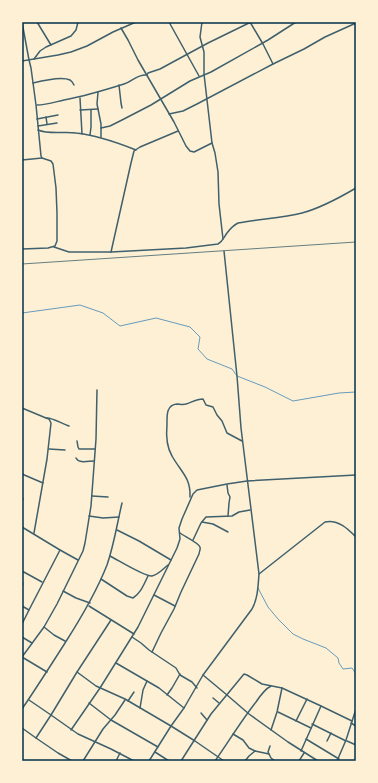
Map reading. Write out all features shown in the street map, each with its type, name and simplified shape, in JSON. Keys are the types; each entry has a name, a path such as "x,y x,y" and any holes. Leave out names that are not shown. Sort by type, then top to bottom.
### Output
{"street":[{"path":"26,22 22,23 31,68 42,158"},
{"path":"37,22 51,45"},
{"path":"34,58 40,51 71,36 76,30 78,22"},
{"path":"22,61 71,52 88,46 121,28 136,22"},
{"path":"169,22 200,76"},
{"path":"202,22 200,37 204,52 204,74 212,143 218,172 223,239"},
{"path":"36,105 80,97 127,83 132,79 147,75 160,69 250,22 273,64"},
{"path":"101,128 114,125 190,80 211,72 268,40 296,22"},
{"path":"169,114 183,110 207,99 325,37 356,23"},
{"path":"121,28 186,146 190,151 194,152 212,143"},
{"path":"33,83 53,79 66,79 70,80 74,85"},
{"path":"120,85 122,108"},
{"path":"98,92 97,102 101,138"},
{"path":"80,97 82,134"},
{"path":"80,110 98,109"},
{"path":"90,135 91,110"},
{"path":"37,119 58,114"},
{"path":"46,117 47,124"},
{"path":"38,126 57,123"},
{"path":"38,130 90,135 136,150"},
{"path":"111,252 133,155 136,150 178,131"},
{"path":"22,160 42,158 52,161 54,167 57,213 57,242 54,246"},
{"path":"22,249 48,248 54,246 69,252 132,252 218,244 238,223 302,213 321,206 356,188"},
{"path":"146,761 149,761 197,688 203,675 254,605 257,597 258,574 250,510 224,251"},
{"path":"47,672 22,657 44,627 57,604 85,543 92,496 97,390"},
{"path":"190,499 188,482 167,446 167,414 169,408 175,404 183,405 203,398 206,405 213,407 222,421 227,433 243,442"},
{"path":"22,408 46,418 50,421 51,425 34,533"},
{"path":"46,418 52,418 68,426"},
{"path":"77,441 77,446 79,449 95,449"},
{"path":"48,448 65,450"},
{"path":"76,458 81,462 94,461"},
{"path":"22,474 43,483"},
{"path":"71,730 100,688 141,622 179,542 180,525 190,499 196,491 247,481 356,475"},
{"path":"227,484 230,497 228,516"},
{"path":"92,496 108,497"},
{"path":"22,709 89,604 110,556 122,503"},
{"path":"192,540 202,522 208,516 228,516 234,515 241,511 250,510"},
{"path":"90,516 104,518 119,517"},
{"path":"258,574 325,522 331,521 341,525 348,529 356,537"},
{"path":"202,522 213,524 228,532"},
{"path":"22,527 78,560"},
{"path":"117,530 171,560"},
{"path":"152,652 176,606 200,549 199,546 192,540 180,532"},
{"path":"22,628 22,624 42,582 60,550"},
{"path":"110,556 148,576 154,575 169,565"},
{"path":"22,571 42,582"},
{"path":"101,579 133,598 141,589 148,576"},
{"path":"63,592 89,604 134,634"},
{"path":"154,595 176,606"},
{"path":"22,606 29,610"},
{"path":"36,738 111,620"},
{"path":"44,627 66,642"},
{"path":"22,637 32,643"},
{"path":"132,637 176,668 180,674 189,679 197,688"},
{"path":"116,663 147,680 184,708"},
{"path":"77,672 100,688 128,701 171,726 224,761"},
{"path":"167,694 180,674"},
{"path":"181,761 207,720 244,674 261,683 282,688 307,699 352,722 356,726"},
{"path":"203,675 247,713 314,760 318,761"},
{"path":"140,708 143,690 147,680"},
{"path":"215,761 247,713 271,685"},
{"path":"271,730 277,712 282,688"},
{"path":"128,701 134,692"},
{"path":"212,698 220,703"},
{"path":"296,720 307,699"},
{"path":"29,700 71,730 134,761"},
{"path":"84,761 103,729 125,700"},
{"path":"89,703 110,720 158,747"},
{"path":"301,751 321,706"},
{"path":"306,739 338,760 346,741 356,709"},
{"path":"277,712 311,728"},
{"path":"201,713 207,720"},
{"path":"312,724 346,741 356,744"},
{"path":"22,728 52,750 72,761"},
{"path":"327,741 331,733"},
{"path":"233,734 243,740 249,748 269,754"},
{"path":"270,746 268,751 270,758 275,761"},
{"path":"245,761 255,751"},
{"path":"155,752 169,761"},
{"path":"116,761 120,753"},
{"path":"299,761 304,753"},
{"path":"267,761 270,758"}],"waterway":[{"path":"22,313 80,305 103,313 120,326 156,318 190,327 200,337 198,349 207,359 232,369 237,376 265,387 293,401 339,393 356,392"},
{"path":"258,588 268,607 293,634 326,648 338,658 343,669 352,668 356,674"}],"railway":[{"path":"22,264 356,242"}]}
